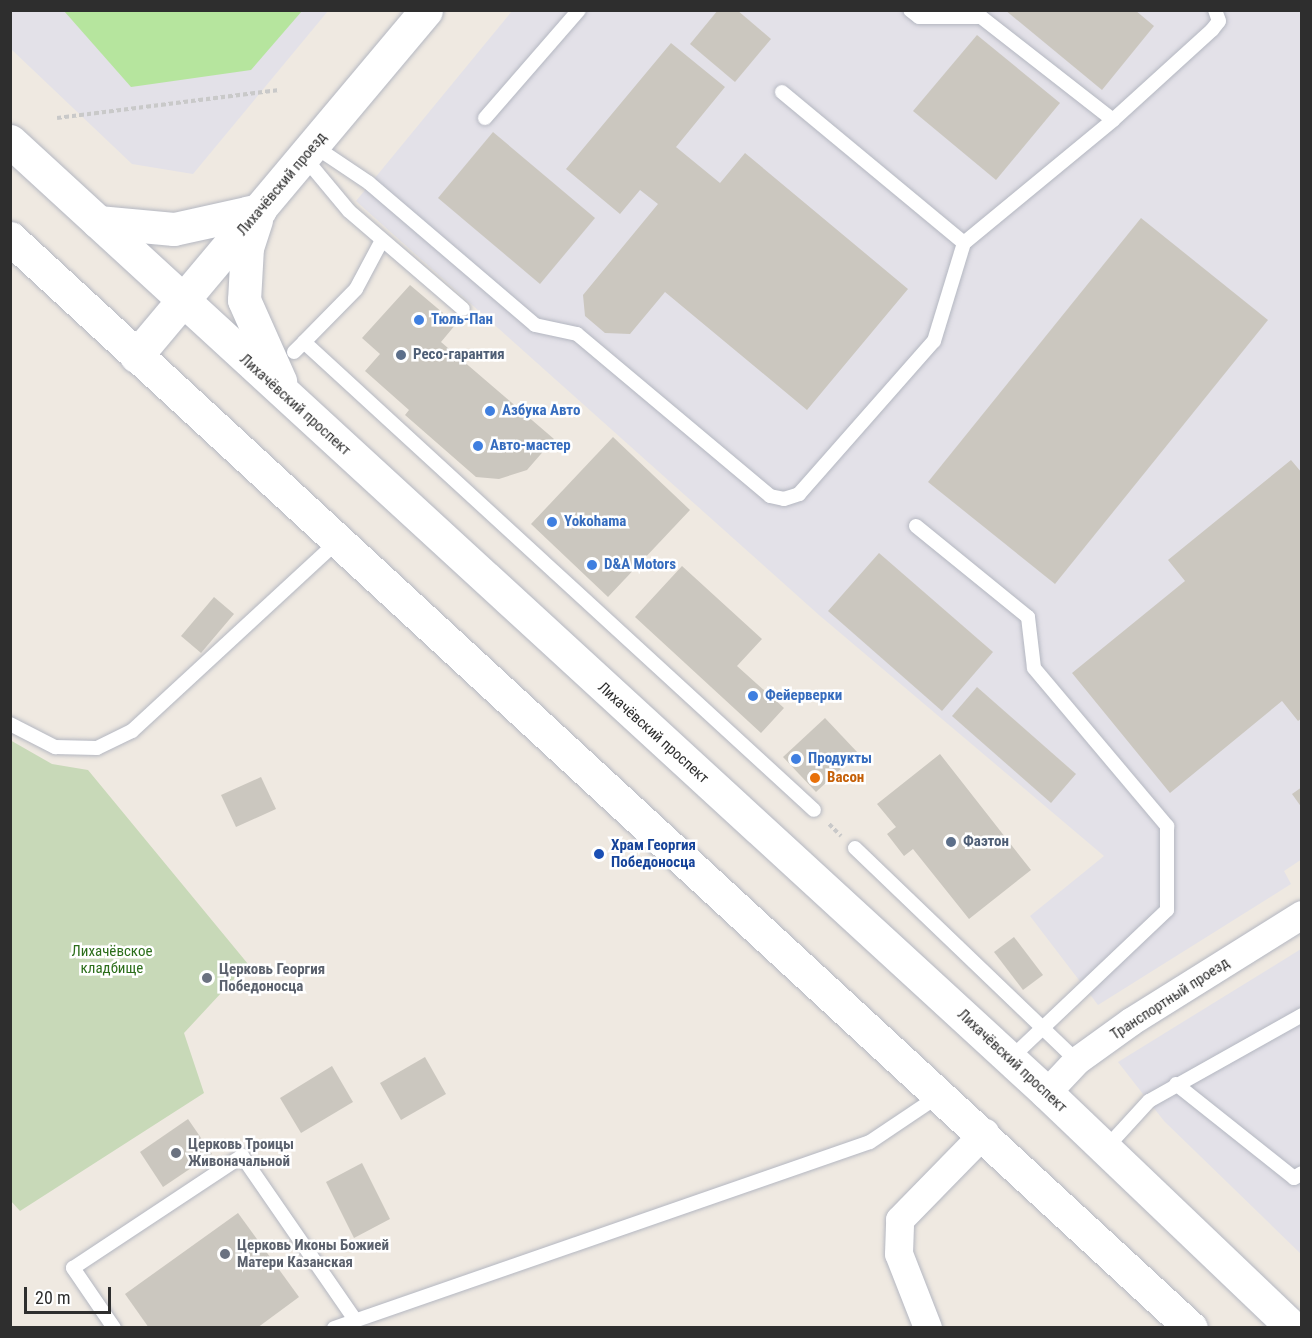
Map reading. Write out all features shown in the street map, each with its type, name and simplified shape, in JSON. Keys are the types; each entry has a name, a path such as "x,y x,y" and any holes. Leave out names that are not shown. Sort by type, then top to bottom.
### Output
{"main road":[{"name":"Лихачёвский проезд","path":"136,356 426,10"},
{"name":"Лихачёвский проспект","path":"10,141 289,400 1294,1318"},
{"path":"98,222 174,229 260,210"},
{"path":"260,210 247,248 244,300 289,400"},
{"path":"10,238 942,1094 1181,1324"}],"street":[{"name":"Транспортный проезд","path":"1047,1093 1077,1061 1302,915"},
{"path":"928,1328 899,1254 900,1220 985,1134"}],"lane":[{"path":"485,118 579,10"},
{"path":"910,10 919,17 981,17 1113,120"},
{"path":"309,151 369,183 535,325 577,334 770,496 784,499 800,494 934,341 964,243 1113,120 1212,30 1219,21 1215,10"},
{"path":"782,92 964,243"},
{"path":"309,151 382,240 464,309"},
{"path":"294,352 356,289 382,240"},
{"path":"304,342 814,810"},
{"path":"916,526 1028,617 1034,668 1167,826 1167,910 1010,1059"},
{"path":"10,724 55,747 97,748 132,731 339,541"},
{"path":"855,849 1077,1061"},
{"path":"1106,1148 1149,1101 1302,1015"},
{"path":"1176,1084 1294,1178 1302,1173"},
{"path":"334,1328 353,1317 870,1142 942,1094"},
{"path":"114,1328 73,1268 242,1156 353,1317"}],"path":[{"path":"57,118 279,90"},
{"path":"814,810 855,849"}],"shaded area":[{"path":"10,11 328,11 193,174 132,164 11,49"},
{"path":"512,11 1301,11 1302,859 1284,871 1291,884 1098,1005 1030,916 1104,856 819,615 356,201"},
{"path":"1301,949 1301,1254 1164,1121 1118,1062"}],"green space":[{"path":"64,11 302,11 251,70 131,87"},
{"name":"Лихачёвское кладбище","path":"10,740 52,764 88,770 248,964 184,1033 204,1093 20,1211 10,1200"}],"building":[{"path":"718,10 737,10 771,39 735,82 690,44"},
{"path":"1005,10 1135,10 1154,26 1102,90"},
{"path":"977,35 1060,103 996,180 913,111"},
{"path":"671,43 725,87 676,147 720,183 745,153 908,289 807,410 665,292 630,334 605,333 585,316 583,295 658,204 640,190 620,214 566,169"},
{"path":"493,132 595,218 540,284 438,198"},
{"path":"1141,218 1268,320 1055,584 928,482"},
{"path":"410,285 456,324 441,342 554,439 527,470 499,479 476,477 405,415 409,410 365,371 380,354 362,338"},
{"path":"613,437 690,510 608,597 531,524"},
{"path":"1291,460 1302,473 1302,718 1298,721 1282,701 1170,793 1072,673 1185,581 1168,560"},
{"path":"879,553 993,652 942,711 828,611"},
{"path":"682,566 762,639 737,666 784,708 761,733 635,617"},
{"path":"214,597 234,614 201,653 181,636"},
{"path":"977,687 1076,774 1051,803 952,716"},
{"path":"825,718 858,753 816,792 783,757"},
{"name":"Фаэтон","path":"940,754 1031,870 969,919 913,849 904,856 887,834 896,827 877,804"},
{"path":"261,777 276,809 236,827 221,795"},
{"path":"1302,787 1302,808 1292,794"},
{"path":"1014,937 1043,975 1023,990 994,952"},
{"path":"425,1057 446,1094 401,1120 380,1083"},
{"path":"332,1066 353,1102 301,1133 280,1098"},
{"name":"Церковь Троицы Живоначальной","path":"188,1119 212,1154 163,1187 140,1152"},
{"path":"362,1163 390,1219 354,1238 326,1182"},
{"name":"Церковь Иконы Божией Матери Казанская","path":"238,1213 299,1297 257,1328 149,1328 125,1294"}],"place":[{"name":"Тюль-Пан","path":"419,320"},
{"name":"Ресо-гарантия","path":"401,355"},
{"name":"Азбука Авто","path":"490,411"},
{"name":"Авто-мастер","path":"478,446"},
{"name":"Yokohama","path":"552,522"},
{"name":"D&A Motors","path":"592,565"},
{"name":"Фейерверки","path":"753,696"},
{"name":"Продукты","path":"796,759"},
{"name":"Васон","path":"815,778"},
{"name":"Фаэтон","path":"951,842"},
{"name":"Храм Георгия Победоносца","path":"599,854"},
{"name":"Церковь Георгия Победоносца","path":"207,978"},
{"name":"Церковь Троицы Живоначальной","path":"176,1153"},
{"name":"Церковь Иконы Божией Матери Казанская","path":"225,1254"}]}
